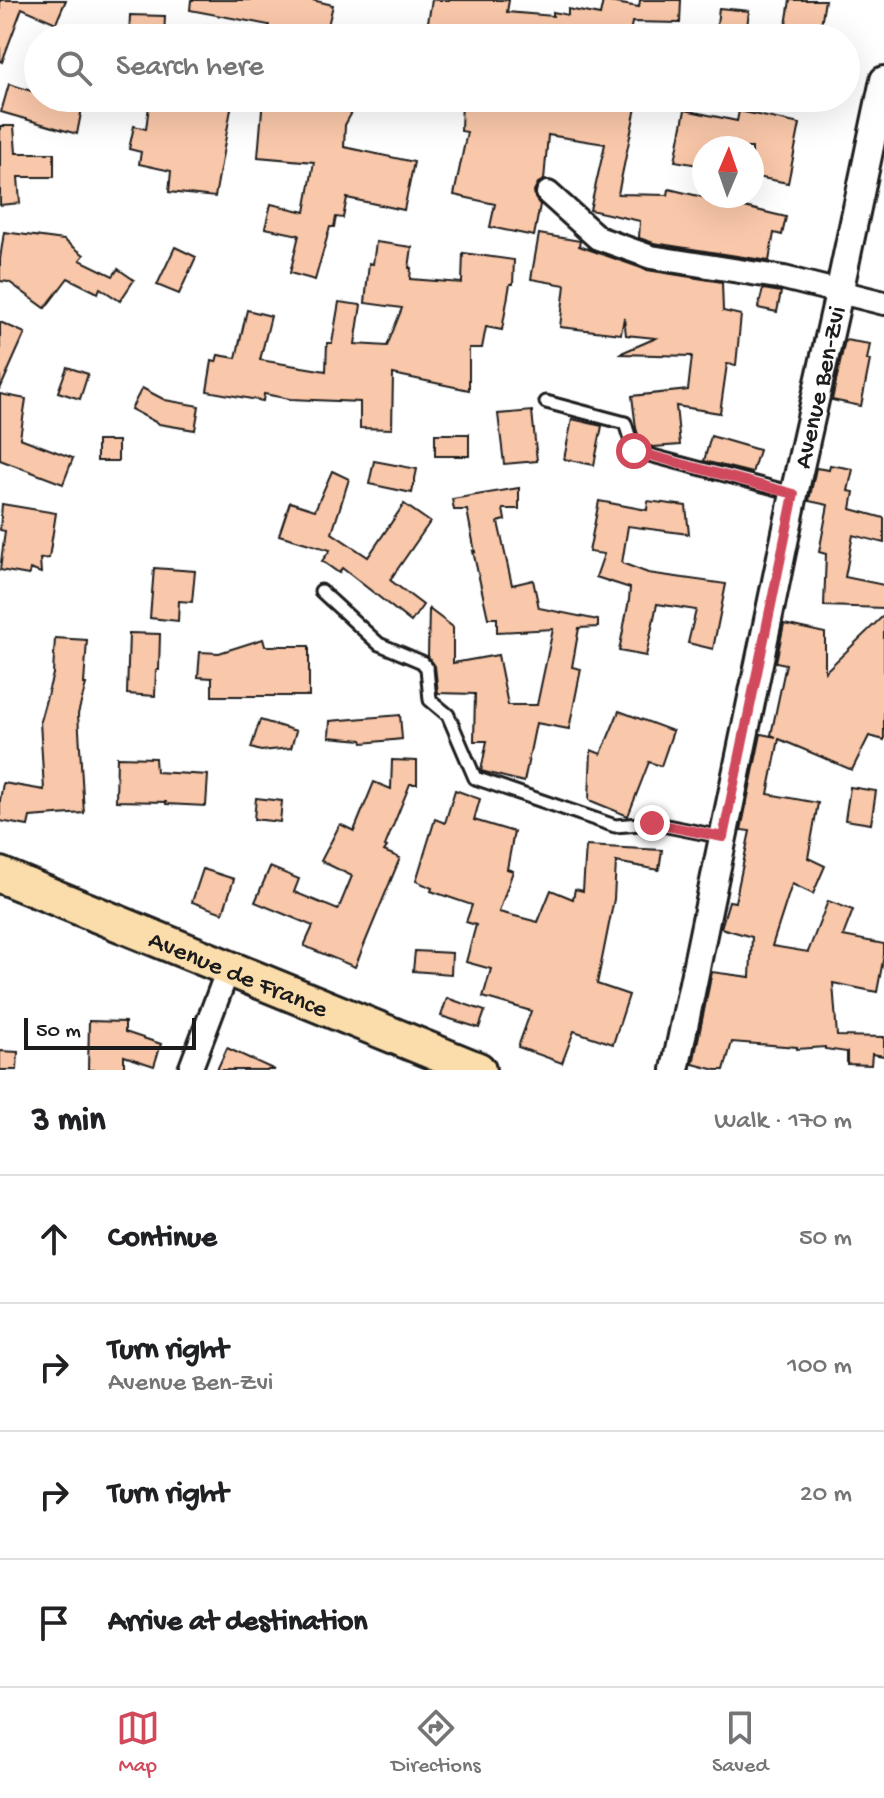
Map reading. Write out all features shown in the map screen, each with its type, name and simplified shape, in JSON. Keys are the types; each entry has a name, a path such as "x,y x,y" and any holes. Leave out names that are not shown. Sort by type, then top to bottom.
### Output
{"main road":[{"name":"Avenue de France","path":"0,875 478,1070"}],"street":[{"name":"Avenue Ben-Zvi","path":"675,1070 794,494 878,135 884,80"},
{"path":"548,193 598,238 651,257 784,278 884,303"},
{"path":"190,1070 229,967"}],"lane":[{"path":"546,402 625,423 634,451 794,494"},
{"path":"321,591 379,644 422,662 427,668 430,700 448,715 475,778 615,826 652,823 723,837"}],"building":[{"path":"0,0 66,0 56,23 22,8 2,62"},
{"path":"191,0 312,0 333,5 328,24 264,24 190,10"},
{"path":"432,0 509,0 507,12 553,16 553,12 568,15 568,9 600,15 603,1 639,7 640,0 681,0 680,23 428,24"},
{"path":"790,0 825,0 821,24 786,24"},
{"path":"719,8 749,11 747,24 717,24"},
{"path":"130,15 165,16 165,24 130,24"},
{"path":"9,84 24,89 24,112 81,112 77,134 1,112"},
{"path":"148,112 230,112 215,197 169,192 171,171 139,164 141,152 129,149 134,126 146,129"},
{"path":"262,112 352,112 345,125 344,147 414,162 404,210 347,198 343,218 336,217 334,227 330,227 315,280 290,273 299,235 265,228 271,204 305,212 314,162 258,157"},
{"path":"462,112 635,112 618,194 668,195 669,189 692,195 692,208 748,208 786,217 782,235 774,233 769,261 639,238 640,221 590,210 605,144 548,135 544,180 538,183 534,191 540,205 534,236 490,227 495,204 454,195 467,132 461,131"},
{"path":"685,112 737,121 739,112 744,112 800,124 788,183 764,178 764,136 692,136 692,164 675,161"},
{"path":"0,126 14,126 16,153 54,153 54,177 18,177 20,203 0,205"},
{"path":"4,232 64,240 84,255 80,260 113,276 118,269 134,280 120,301 100,288 98,293 68,278 45,308 9,282 0,281"},
{"path":"539,234 580,241 579,246 647,270 722,282 723,311 741,315 736,365 727,364 720,413 676,406 680,445 653,447 641,444 632,396 688,390 692,356 619,354 656,338 626,335 624,318 621,334 560,327 565,285 531,279"},
{"path":"376,242 412,247 410,279 462,283 463,253 514,260 513,284 510,284 502,330 486,327 482,348 469,348 469,390 393,374 392,429 360,428 360,402 290,399 264,394 263,401 207,391 212,361 216,362 218,355 236,358 247,310 271,316 260,360 326,371 327,343 332,343 339,302 361,305 355,344 387,346 402,308 365,303 369,263 373,264"},
{"path":"175,247 196,257 179,294 157,285"},
{"path":"763,289 781,292 777,312 758,308"},
{"path":"0,322 25,333 0,389"},
{"path":"845,340 870,344 861,406 832,400"},
{"path":"67,367 88,374 80,399 58,392"},
{"path":"142,388 165,400 199,406 195,430 159,424 131,409"},
{"path":"0,394 26,399 20,438 73,458 63,484 0,460"},
{"path":"532,411 537,461 504,464 498,414"},
{"path":"572,419 602,426 594,465 564,459"},
{"path":"435,434 469,434 469,456 435,456"},
{"path":"711,436 759,450 752,473 704,461"},
{"path":"97,441 118,441 118,461 97,461"},
{"path":"374,461 417,469 412,493 369,484"},
{"path":"830,465 853,469 848,491 854,492 851,509 884,518 884,543 853,535 845,577 884,585 884,608 824,606 826,554 819,552 828,505 809,501 816,468 829,470"},
{"path":"332,471 349,479 332,533 368,557 404,504 430,522 390,580 423,605 411,622 342,568 339,573 322,561 330,550 279,535 290,502 315,510"},
{"path":"519,488 519,509 503,509 505,520 498,522 512,585 533,580 539,608 598,620 598,627 579,628 572,667 581,669 569,729 536,723 524,782 481,771 487,741 474,741 475,694 438,693 435,666 428,656 429,609 453,627 453,663 498,655 508,705 537,705 553,629 497,632 497,618 488,618 467,510 454,510 452,499"},
{"path":"599,501 647,510 648,501 686,506 689,534 628,526 622,563 648,573 726,584 713,649 688,643 696,610 657,604 646,656 619,651 630,588 596,577 604,554 589,552"},
{"path":"2,504 56,513 49,558 40,559 41,573 30,569 29,575 0,570 5,531 0,530"},
{"path":"154,568 195,571 192,602 179,601 178,621 150,618"},
{"path":"884,615 884,740 869,736 852,770 779,739 768,794 818,803 808,858 825,866 813,894 792,884 772,946 808,952 828,901 853,910 843,936 884,944 884,955 877,992 833,983 837,1036 884,1037 884,1056 872,1054 871,1065 847,1064 847,1052 825,1047 797,1049 732,1042 724,1070 693,1064 712,972 750,977 752,937 721,928 729,901 735,902 750,831 741,830 761,734 776,737 771,735 786,664 776,662 784,624 825,633 825,672"},
{"path":"129,633 160,634 155,696 127,694"},
{"path":"55,638 87,640 86,684 78,714 84,813 30,817 28,826 0,821 3,783 44,790 40,721 53,674"},
{"path":"263,639 265,646 309,646 309,696 212,696 212,678 198,677 200,652 219,653"},
{"path":"619,711 673,731 661,766 649,762 628,816 589,800 591,750 601,754"},
{"path":"400,715 402,739 363,743 362,740 329,737 330,721"},
{"path":"260,720 296,731 291,748 261,751 251,748"},
{"path":"117,757 155,758 156,772 208,775 206,806 116,801"},
{"path":"392,760 417,761 417,784 410,784 385,846 384,851 400,858 355,967 304,946 313,926 255,902 270,867 299,879 294,892 338,910 352,876 321,861 340,824 354,831 374,782 391,789"},
{"path":"850,787 876,791 871,824 845,820"},
{"path":"455,790 480,799 474,820 514,832 507,869 513,871 499,912 538,922 551,890 573,899 575,889 583,891 586,846 662,850 659,870 616,862 614,899 597,984 629,995 613,1044 574,1031 562,1063 518,1047 531,1011 483,997 491,969 466,962 476,925 466,922 472,905 431,891 432,888 416,881 435,819 445,823"},
{"path":"256,798 282,801 280,822 254,819"},
{"path":"203,869 234,879 223,913 192,902"},
{"path":"415,951 452,953 451,974 413,971"},
{"path":"447,998 485,1011 479,1028 441,1016"},
{"path":"89,1021 125,1022 125,1032 161,1044 154,1066 124,1056 124,1070 88,1070"},
{"path":"227,1048 275,1070 217,1070"},
{"path":"0,1051 18,1052 17,1070 0,1070"}],"route":[{"path":"634,451 794,494 723,837 652,823"}]}
